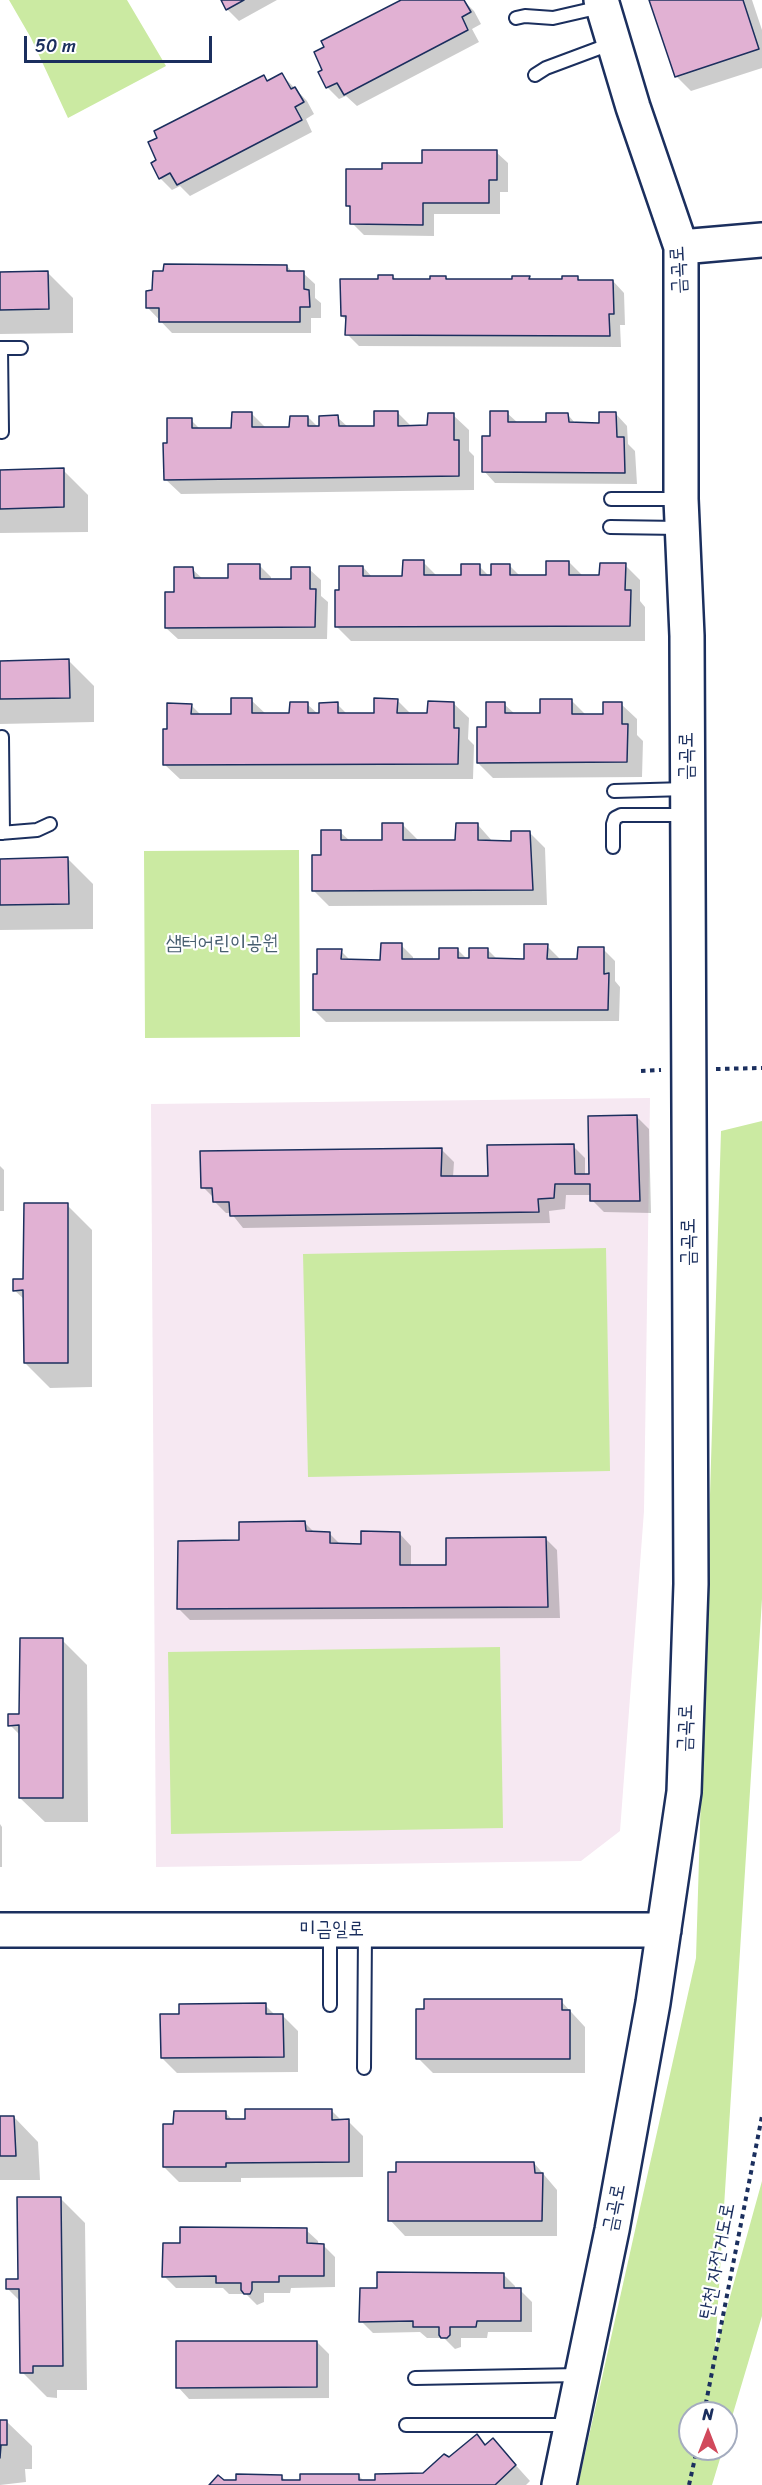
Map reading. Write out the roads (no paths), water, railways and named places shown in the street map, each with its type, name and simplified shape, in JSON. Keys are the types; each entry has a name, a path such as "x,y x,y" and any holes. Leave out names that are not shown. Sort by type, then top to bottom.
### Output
{"main road":[{"name":"금곡로","path":"559,2485 612,2230 664,1930 684,1792 691,1584 687,636 682,513 681,247 602,3"},
{"path":"681,247 748,241"},
{"name":"미금일로","path":"0,1930 664,1930"}],"lane":[{"path":"516,18 535,16 553,18 602,3"},
{"path":"535,75 546,68 614,43"},
{"path":"2,432 1,348 21,348"},
{"path":"611,499 682,513"},
{"path":"609,527 682,513"},
{"path":"2,737 2,833 37,831 50,824"},
{"path":"615,791 687,802"},
{"path":"613,847 615,818 687,802"},
{"path":"330,1930 330,2005"},
{"path":"364,2068 365,1930"},
{"path":"415,2379 582,2375"},
{"path":"406,2425 571,2425"}],"park label":[{"name":"샘터어린이공원","path":"222,944"}]}
